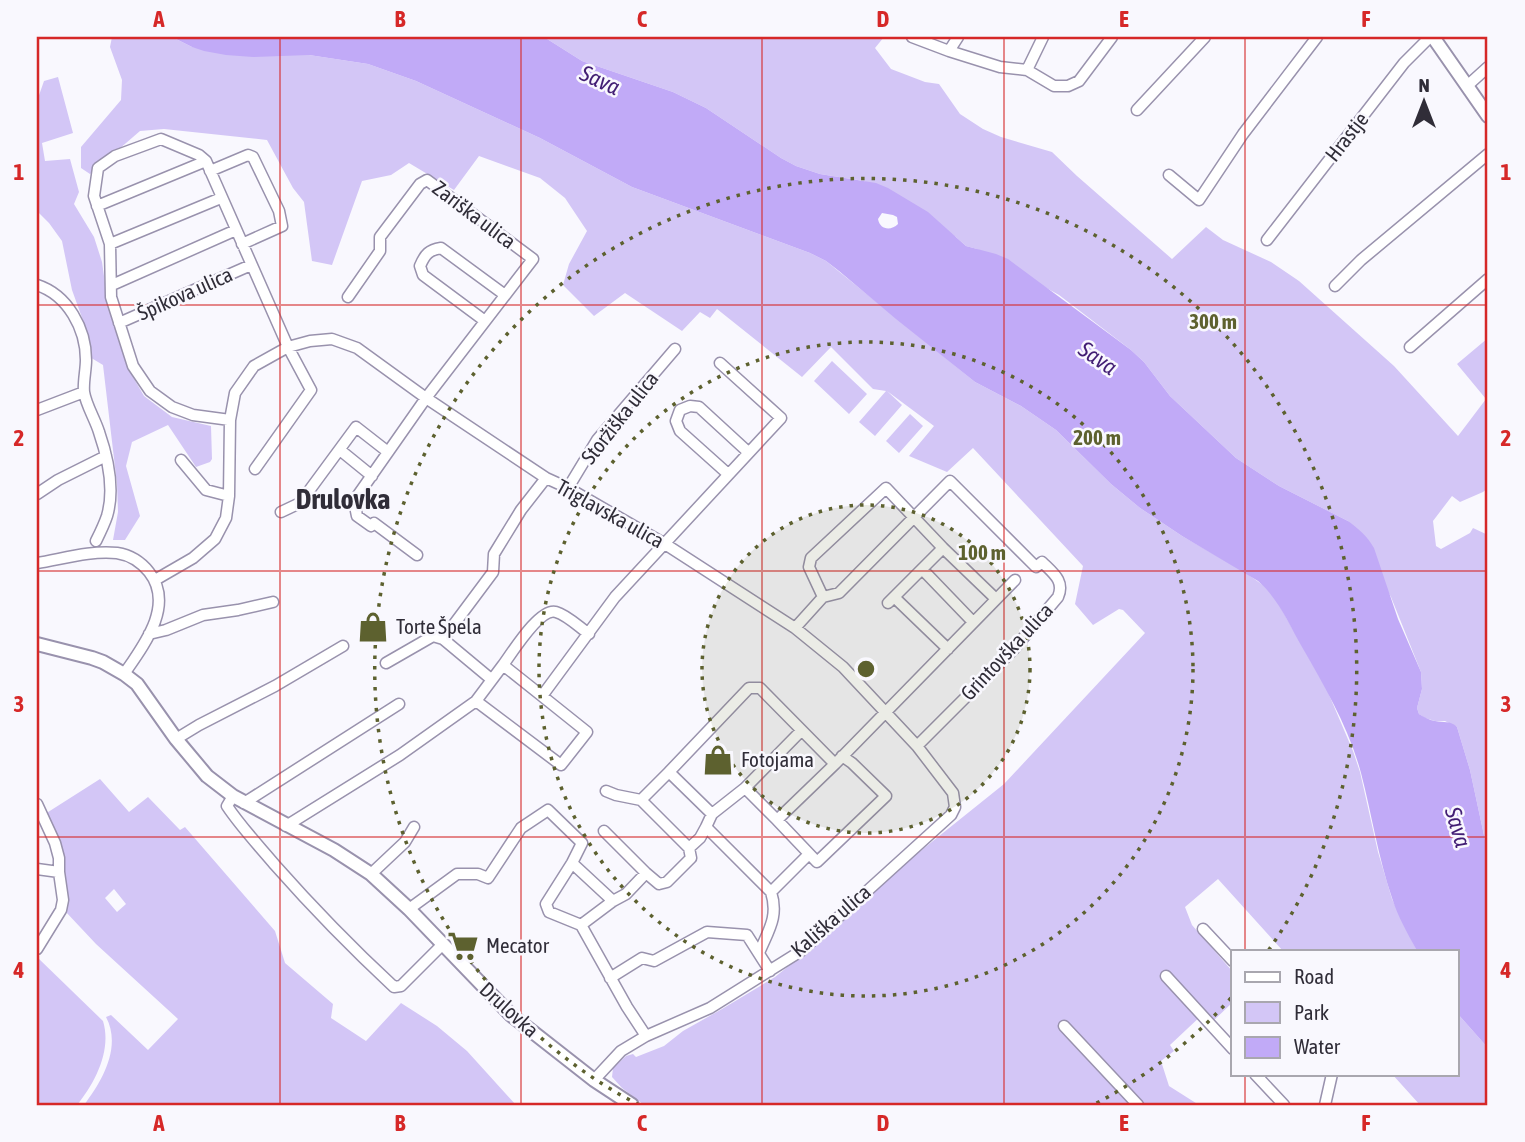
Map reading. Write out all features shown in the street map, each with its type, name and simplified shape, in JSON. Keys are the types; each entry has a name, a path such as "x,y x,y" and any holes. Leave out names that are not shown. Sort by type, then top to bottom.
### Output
{"street":[{"path":"912,37 1000,67 1027,70 1054,86 1068,86 1079,81 1112,37"},
{"path":"949,51 958,37"},
{"path":"1027,70 1043,37"},
{"path":"1137,110 1205,37"},
{"path":"1169,175 1199,200 1243,134 1317,37"},
{"path":"1431,37 1488,116"},
{"name":"Hrastje","path":"1267,240 1404,63 1431,37"},
{"path":"1467,86 1488,67"},
{"name":"Špikova ulica","path":"230,420 194,415 172,407 150,391 134,366 111,296 110,244 94,195 98,168 115,156 161,139 199,155 208,166 288,347"},
{"path":"1335,286 1361,260 1488,154"},
{"name":"Špikova ulica","path":"97,206 208,166 248,155 253,157 279,211 282,226 242,244"},
{"name":"Zariška ulica","path":"348,298 380,251 380,237 420,184 427,180 534,259 426,398"},
{"path":"110,244 221,198"},
{"name":"Špikova ulica","path":"112,285 236,230"},
{"path":"485,321 424,275 420,266 424,256 431,249 441,248 505,295"},
{"name":"Špikova ulica","path":"119,323 251,265"},
{"path":"1410,348 1488,279"},
{"path":"37,285 46,288 72,312 86,346 84,392 100,434 110,476 107,517 96,541"},
{"name":"Triglavska ulica","path":"230,420 234,393 254,366 288,347 310,341 332,340 357,348 546,478 665,544 795,628"},
{"path":"256,469 311,390 288,347"},
{"name":"Storžiška ulica","path":"568,488 597,440 676,349"},
{"path":"542,696 615,597 781,418 720,363"},
{"path":"37,410 84,392"},
{"path":"417,555 374,523 371,526 357,516 355,506 358,495 426,398"},
{"name":"Storžiška ulica","path":"728,474 680,431 676,421 680,410 691,406 699,407 748,452"},
{"path":"155,580 193,558 215,538 226,518 229,496 230,420"},
{"path":"281,512 300,503 356,427 388,452"},
{"path":"340,450 372,476"},
{"path":"37,494 58,480 106,456"},
{"path":"181,460 206,490 229,496"},
{"path":"443,639 493,572 494,554 521,510 546,478"},
{"name":"Grintovška ulica","path":"795,628 823,597 839,593 950,481 1036,567 1042,562 1059,578 1061,589 1058,597 1013,650 917,746"},
{"name":"Grintovška ulica","path":"823,597 809,566 811,558 886,488 996,600"},
{"path":"943,548 891,600 948,649"},
{"path":"37,564 116,553 130,556 143,565 155,580 159,611 149,634 124,674"},
{"path":"922,569 973,622"},
{"path":"777,820 1015,580"},
{"path":"149,634 203,615 273,602"},
{"path":"286,826 400,754 476,701 538,618 549,611 558,612 589,634"},
{"name":"Kališka ulica","path":"594,1080 621,1051 646,1036 710,1008 801,951 951,815 955,807 953,793 886,711 843,667 795,628"},
{"path":"386,663 433,636 443,639 491,679"},
{"name":"Drulovka","path":"37,643 92,658 124,674 136,684 207,776 238,800 334,850 371,874 409,909 511,1015 594,1080 632,1105"},
{"path":"176,739 343,646"},
{"path":"476,701 561,765 587,732 503,665"},
{"path":"641,800 749,688 760,688 801,731 838,760 852,762 886,796 817,862 746,788"},
{"path":"399,704 227,806 304,899 394,987 401,986 443,944"},
{"path":"689,848 700,838 712,814 746,788 801,731"},
{"path":"669,772 712,814"},
{"path":"604,831 659,884 667,882 691,858 689,848 641,800 606,791"},
{"path":"37,804 55,843 63,900 61,910 39,953"},
{"path":"409,909 457,874 478,874 488,878 521,828 548,810 582,843 546,904 549,912 581,925 646,1036"},
{"path":"371,874 405,842 414,827"},
{"path":"706,827 771,892 775,904 774,918 759,953"},
{"path":"771,892 809,854"},
{"path":"572,863 613,901"},
{"path":"37,869 59,872"},
{"path":"581,925 626,894 646,873"},
{"path":"1203,929 1231,959"},
{"path":"610,978 642,958 654,961 707,932 747,935 770,971"},
{"path":"1166,976 1231,1047"},
{"path":"1064,1026 1138,1105"},
{"path":"1257,1076 1284,1105"},
{"path":"1325,1105 1332,1076"}],"green space":[{"path":"112,37 172,37 192,47 309,55 368,64 416,81 540,138 632,187 826,261 975,382 1021,406 1056,430 1111,484 1140,508 1267,588 1327,690 1353,751 1392,899 1417,950 1282,950 1218,879 1185,907 1192,925 1231,970 1231,1004 1211,1023 1203,1014 1170,1045 1174,1051 1161,1061 1169,1086 1199,1105 644,1105 612,1077 613,1068 626,1056 633,1054 636,1057 664,1046 683,1031 775,977 816,944 913,857 1004,784 1145,633 1119,609 1093,625 1075,604 1083,566 973,448 947,472 909,456 934,426 887,391 902,405 875,436 859,422 886,391 873,389 831,347 802,377 717,309 710,318 700,312 682,331 625,293 594,316 563,285 569,264 587,231 565,198 540,178 479,156 454,190 409,163 391,175 362,181 332,265 312,261 304,202 293,188 267,140 164,129 140,131 90,174 81,168 81,147 121,100 122,80 110,47"},
{"path":"544,37 884,37 875,48 891,69 925,82 939,84 960,114 983,129 1052,152 1172,259 1206,227 1223,240 1271,262 1299,281 1394,366 1458,436 1486,399 1457,364 1488,338 1488,488 1460,502 1452,496 1433,521 1436,546 1441,549 1470,533 1473,528 1488,535 1488,854 1470,770 1457,727 1419,714 1417,708 1422,689 1421,672 1391,597 1348,521 1279,486 1236,458 1170,396 1144,362 1131,350 1059,295 977,249 966,246 956,237 864,181 820,174 796,166 706,108 673,92 582,61"},
{"path":"58,77 73,133 42,143 45,161 70,159 79,192 74,204 94,237 102,262 107,297 129,370 144,396 172,417 211,426 212,459 196,467 168,425 132,442 126,466 140,516 125,540 113,540 118,512 117,484 103,365 88,356 85,326 72,290 62,241 37,211 37,101 44,81"},
{"path":"832,361 867,394 849,414 814,381"},
{"path":"910,414 923,426 899,453 886,441"},
{"path":"100,779 129,812 148,797 180,830 185,827 275,931 285,963 333,1004 331,1018 366,1041 401,1003 437,1026 467,1051 516,1105 84,1105 103,1075 111,1052 112,1040 106,1017 111,1015 148,1050 178,1019 96,944 65,911 67,899 45,814","holes":["114,889 126,904 117,912 105,898"]},
{"path":"37,957 103,1021 105,1043 100,1066 77,1105 37,1105"},
{"path":"1458,1014 1488,1048 1488,1105 1420,1105 1394,1076 1458,1076"}],"water":[{"name":"Sava","path":"172,37 544,37 582,61 673,92 706,108 796,166 820,174 876,183 888,188 928,212 966,246 1008,259 1131,350 1144,362 1170,396 1236,458 1279,486 1348,521 1374,548 1398,619 1421,672 1422,689 1417,708 1419,714 1457,727 1470,770 1488,854 1488,1048 1458,1014 1458,950 1416,950 1403,925 1387,883 1361,773 1350,740 1328,693 1283,612 1258,581 1140,508 1111,484 1056,430 1021,406 975,382 826,261 632,187 540,138 416,81 368,64 309,55 253,57 204,51","holes":["882,213 897,217 898,224 889,228 883,227 878,219"]}],"place":[{"name":"Torte Špela","path":"373,627"},
{"name":"Fotojama","path":"718,760"},
{"name":"Mecator","path":"463,946"}],"district":[{"name":"Drulovka","path":"343,499"}]}
